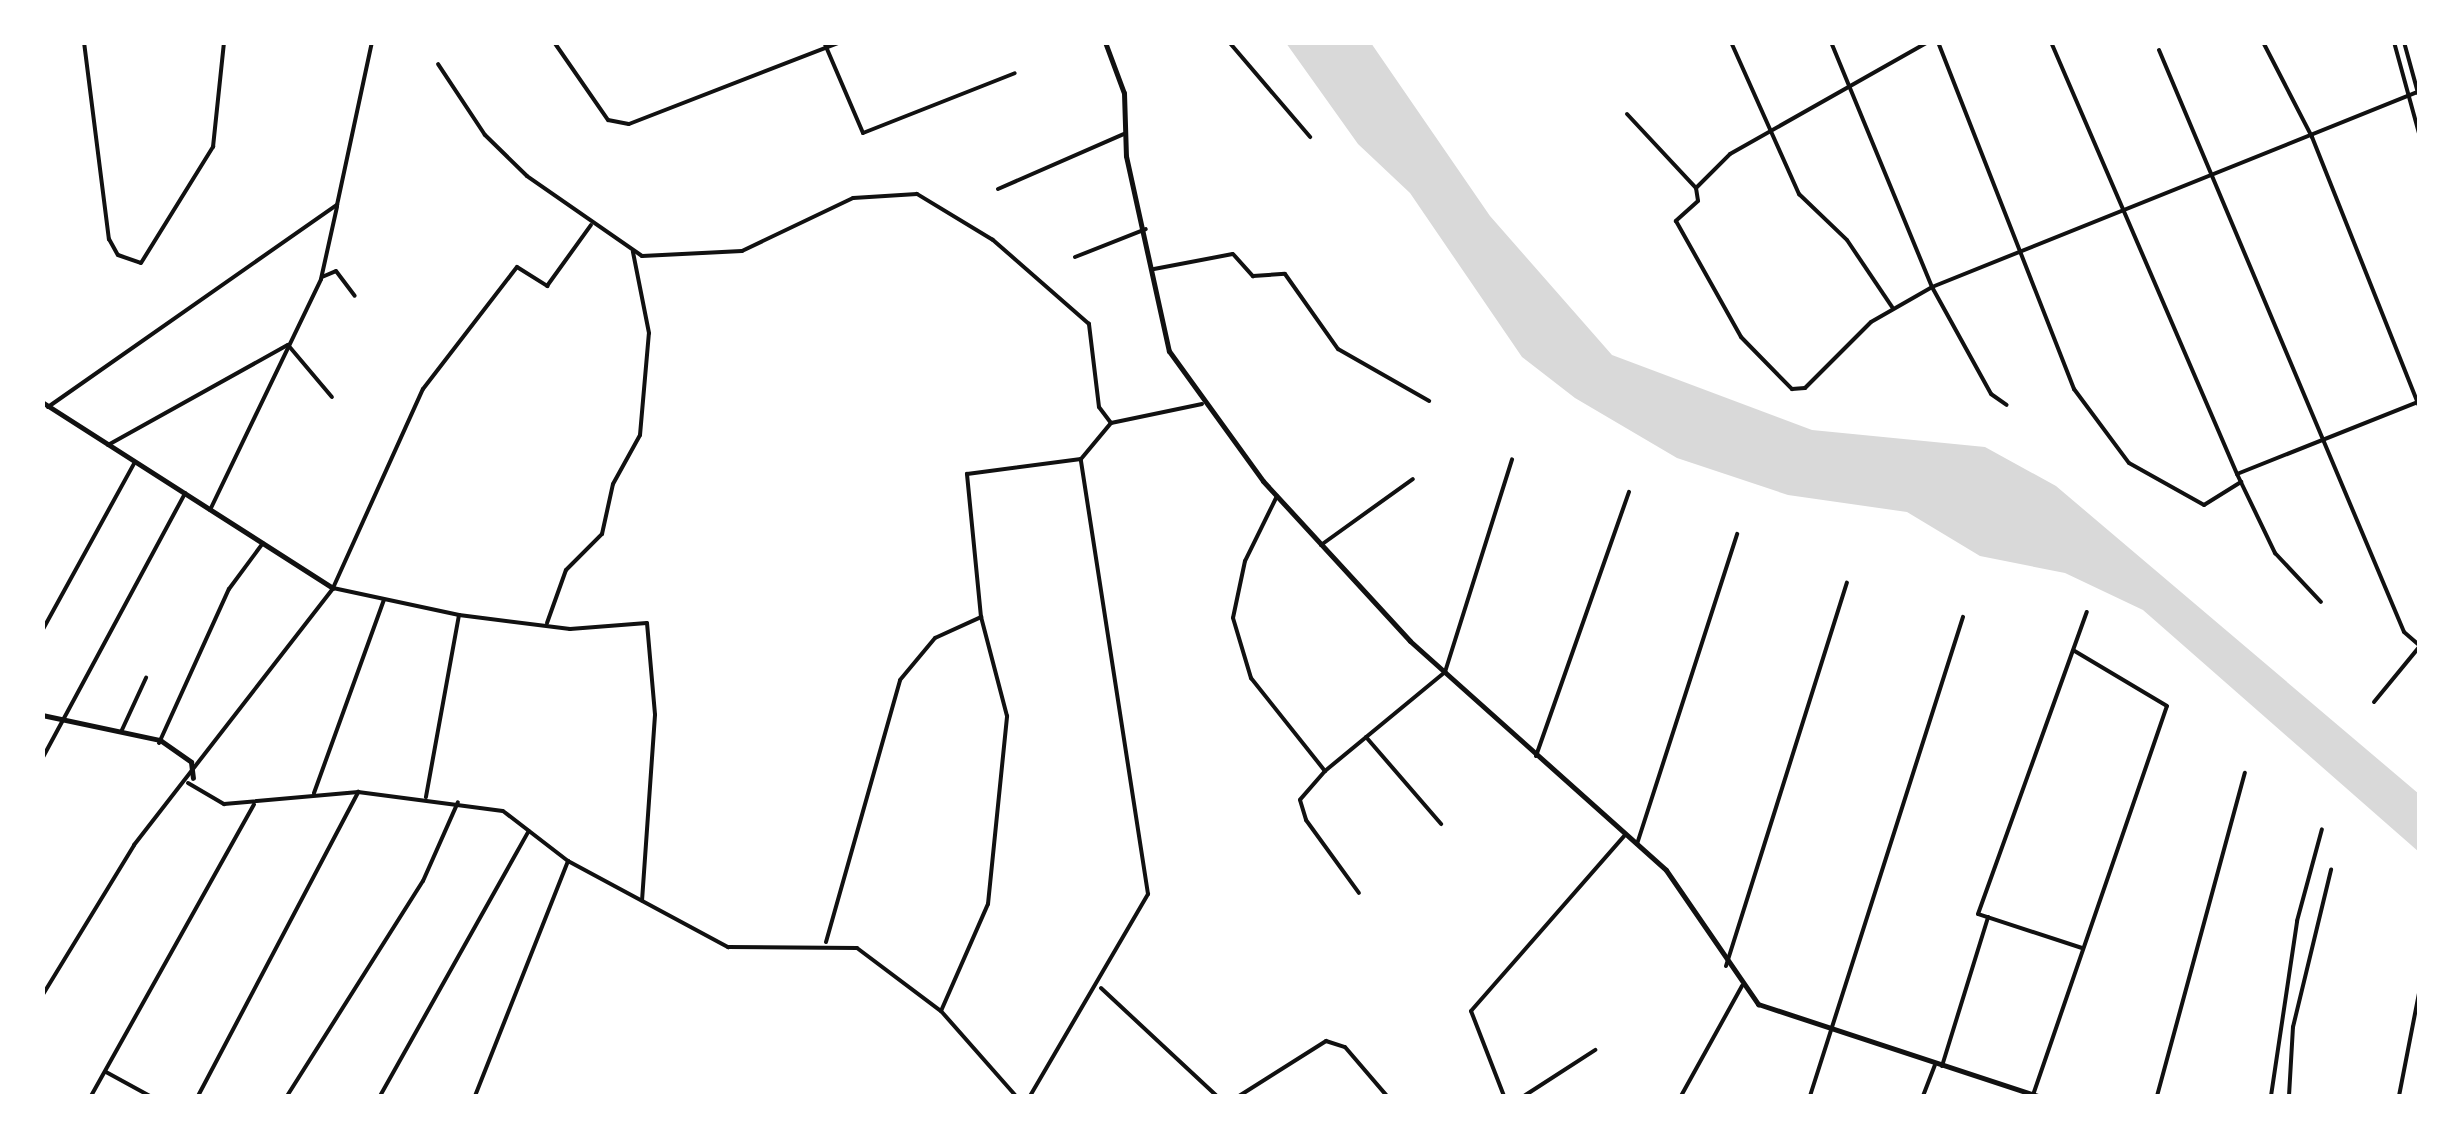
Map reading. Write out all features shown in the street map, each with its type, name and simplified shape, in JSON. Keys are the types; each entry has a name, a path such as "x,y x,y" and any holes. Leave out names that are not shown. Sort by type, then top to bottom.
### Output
{"street":[{"path":"84,42 118,254 141,263 190,194 220,120 224,42"},
{"path":"210,510 322,277 372,42"},
{"path":"554,42 608,120 642,124 840,42"},
{"path":"1106,42 1124,94 1124,134 1169,351 1202,404 1277,496 1444,672 1637,844 1691,900 1726,966 1777,1017 2034,1096 2167,706 2073,650"},
{"path":"1229,42 1310,137"},
{"path":"1730,42 1798,194 1846,240 1892,306"},
{"path":"1831,42 1932,287 1991,394 2007,406"},
{"path":"1696,188 1769,133 1928,42"},
{"path":"1938,42 2024,249 2074,389 2129,463 2204,505 2241,482"},
{"path":"2052,42 2237,474 2276,552 2321,602"},
{"path":"2237,474 2324,437 2418,404 2312,137 2264,42"},
{"path":"2394,42 2420,137"},
{"path":"1627,114 1696,188 1698,201 1676,221 1741,338 1792,390 1805,388 1892,306 2215,167 2312,137 2419,92 2404,42"},
{"path":"825,45 863,133 1015,73"},
{"path":"2160,50 2215,167 2404,632 2420,646 2374,702"},
{"path":"438,64 485,135 591,225 633,250 730,253 853,198 917,194 993,240 1081,314 1095,336 1103,416 1111,423"},
{"path":"998,189 1124,134"},
{"path":"337,205 46,405 333,588 459,615 547,623 646,623 656,715 642,901"},
{"path":"42,996 134,845 190,780 333,588 423,389 517,267 547,286 591,225"},
{"path":"1075,258 1146,229"},
{"path":"547,623 566,570 602,534 613,484 640,435 649,333 633,250"},
{"path":"1154,269 1234,254 1253,276 1285,274 1338,349 1429,400"},
{"path":"322,277 336,271 355,296"},
{"path":"288,345 332,397"},
{"path":"108,445 288,345"},
{"path":"941,1011 988,904 1007,747 981,617 967,474 1081,460 1111,423 1202,404"},
{"path":"1359,894 1306,820 1300,800 1325,771 1444,672 1512,459"},
{"path":"1030,1096 1100,988 1138,918 1150,864 1090,561 1081,460"},
{"path":"42,631 135,462"},
{"path":"1321,544 1413,478"},
{"path":"1535,756 1629,492"},
{"path":"42,759 185,494"},
{"path":"1277,496 1245,561 1233,618 1252,678 1325,771"},
{"path":"1637,844 1737,534"},
{"path":"159,743 229,588 263,544"},
{"path":"1726,966 1847,583"},
{"path":"314,794 384,600"},
{"path":"2082,948 1978,914 2086,612"},
{"path":"426,797 459,615"},
{"path":"1810,1096 1832,1035 1896,809 1963,616"},
{"path":"826,942 900,680 935,638 981,617"},
{"path":"121,732 146,678"},
{"path":"42,715 180,750 190,780 224,804 358,792 426,797 502,811 568,860 728,948 826,942 887,964 941,1011 1016,1096"},
{"path":"1366,736 1440,824"},
{"path":"2157,1096 2245,774"},
{"path":"198,1096 358,792"},
{"path":"287,1096 423,881 458,802"},
{"path":"91,1096 254,804"},
{"path":"2270,1096 2322,829"},
{"path":"380,1096 529,830"},
{"path":"1504,1096 1472,1011 1626,835"},
{"path":"475,1096 568,860"},
{"path":"2289,1096 2293,1028 2331,870"},
{"path":"1923,1096 1939,1066 1988,918"},
{"path":"1681,1096 1742,986"},
{"path":"1100,988 1217,1096"},
{"path":"2399,1096 2420,988"},
{"path":"1239,1096 1326,1041 1345,1047 1387,1096"},
{"path":"1524,1096 1594,1050"},
{"path":"106,1072 150,1096"}],"shaded area":[{"path":"1286,43 1371,43 1490,216 1612,355 1812,430 1985,447 2056,486 2419,794 2419,852 2143,610 2065,573 1980,556 1907,512 1788,495 1677,458 1575,398 1522,357 1410,193 1358,144"}]}
